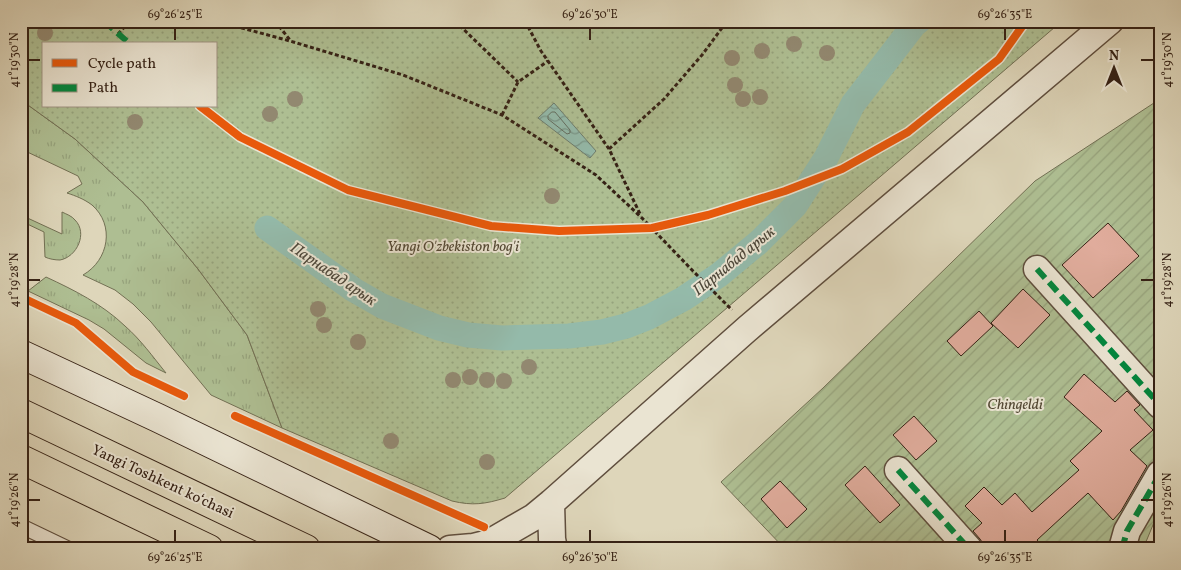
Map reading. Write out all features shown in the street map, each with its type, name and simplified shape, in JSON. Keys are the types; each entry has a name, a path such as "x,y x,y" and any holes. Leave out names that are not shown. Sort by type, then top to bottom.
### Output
{"highway":[{"name":"Yangi Toshkent ko‘chasi","path":"21,413 306,549"},
{"path":"21,459 209,549"}],"main road":[{"path":"21,354 437,548"}],"street":[{"path":"437,548 489,543 534,517 747,329 1110,21"},
{"path":"1037,270 1160,405"},
{"path":"898,470 970,549"},
{"path":"1122,549 1127,531 1160,474"},
{"path":"551,503 554,549"}],"lane":[{"path":"21,526 69,549"}],"path":[{"path":"118,34 130,21"},
{"path":"216,21 403,75 502,115 596,175 642,218 693,272 723,300"},
{"path":"275,21 290,41"},
{"path":"455,21 518,82"},
{"path":"525,21 541,51 609,149 642,218"},
{"path":"609,149 664,99 702,55 727,21"},
{"path":"502,115 518,82 548,61"},
{"path":"21,297 76,323 133,372 184,396"},
{"path":"235,416 475,523"}],"green space":[{"name":"Yangi O'zbekiston bog'i","path":"21,21 1062,21 505,498 479,504 452,501 282,428 247,335 198,269 143,202 75,139 21,100"},
{"name":"Chingeldi","path":"1160,99 1160,508 1143,549 785,549 721,482 823,388 1035,181"},
{"path":"21,100 75,139 143,202 198,269 247,335 282,428 211,395 151,322 133,304 115,290 83,275 99,261 103,252 106,242 104,222 92,205 67,193 82,184 78,176 21,149"},
{"path":"62,212 71,216 79,225 81,231 79,244 66,258 60,260 50,259 45,257 44,232 21,221 21,215 62,234"},
{"path":"46,277 87,298 116,318 147,349 166,373 146,363 104,329 89,320 28,291"}],"water":[{"path":"554,103 596,151 590,158 538,118"}],"building":[{"path":"1108,223 1139,256 1093,298 1062,265"},
{"path":"1023,289 1050,315 1018,348 991,323"},
{"path":"979,311 993,326 961,356 947,341"},
{"path":"1084,374 1115,402 1127,391 1140,405 1134,410 1153,430 1130,450 1147,466 1121,511 1113,520 1088,493 1037,540 1045,549 984,549 984,545 973,531 982,523 965,506 984,487 1002,505 1015,493 1032,512 1079,470 1070,461 1102,431 1064,397"},
{"path":"914,416 937,441 916,460 893,435"},
{"path":"865,466 900,505 880,523 845,485"},
{"path":"780,481 807,509 787,528 761,499"}],"waterway":[{"name":"Парнабад арык","path":"267,228 354,290 382,306 439,328 468,335 502,338 569,336 602,332 626,326 649,317 683,299 719,275 759,242 795,206 826,158 853,104 919,21"}],"marked path":[{"path":"104,21 128,42"},
{"path":"1037,269 1160,405"},
{"path":"898,470 969,549"},
{"path":"1122,549 1127,531 1160,474"}],"cycle path":[{"path":"203,108 240,137 348,190 491,226 559,231 652,228 708,215 785,191 842,169 908,132 999,59 1026,21"},
{"path":"21,297 76,323 133,372 184,396"},
{"path":"235,416 484,527"}]}
